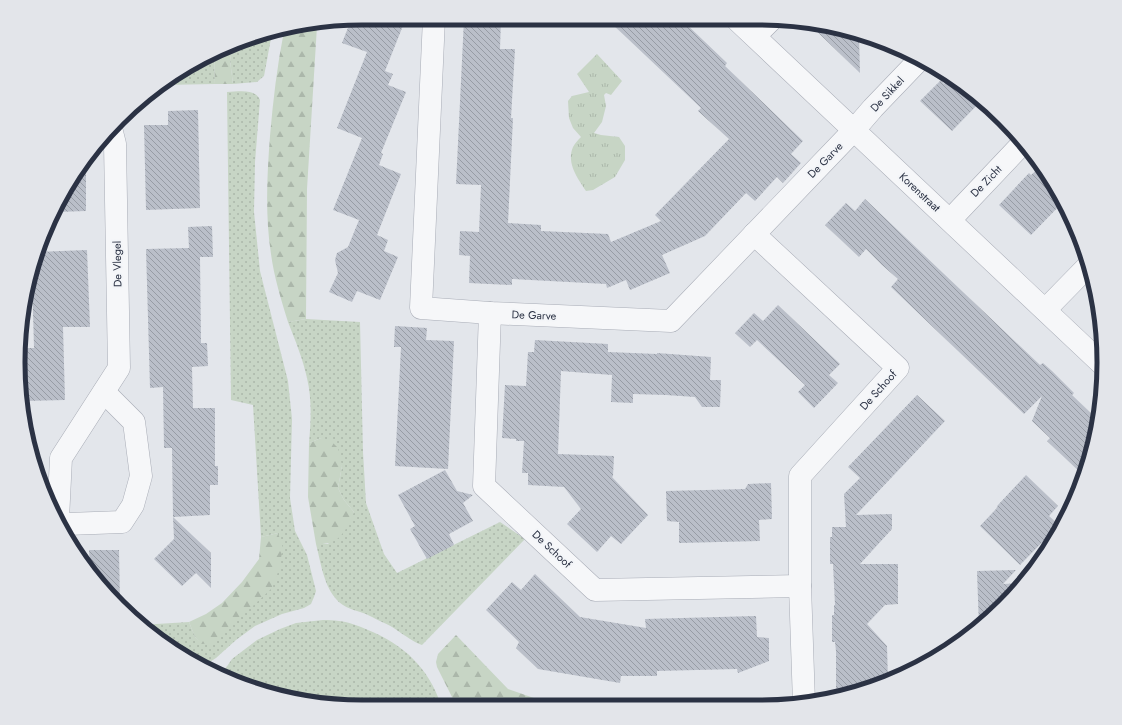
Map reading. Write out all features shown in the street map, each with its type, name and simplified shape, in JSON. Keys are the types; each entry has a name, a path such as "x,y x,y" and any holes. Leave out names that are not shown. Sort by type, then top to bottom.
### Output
{"street":[{"name":"De Garve","path":"434,25 422,308 490,313 671,321 854,130"},
{"name":"Korenstraat","path":"743,25 1097,359"},
{"path":"755,36 766,25"},
{"name":"De Sikkel","path":"854,130 916,64"},
{"name":"De Vlegel","path":"59,509 61,458 119,368 113,136"},
{"name":"De Zicht","path":"950,220 1019,147"},
{"name":"De Schoof","path":"754,234 898,368 800,476 800,586 804,697"},
{"path":"1045,310 1084,270"},
{"name":"De Schoof","path":"490,313 484,486 595,590 800,586"},
{"path":"66,524 122,522 133,505 141,476 134,422 104,392"}],"green space":[{"path":"317,28 307,189 306,319 288,322 272,263 268,225 268,165 277,70 283,35"},
{"path":"271,38 264,76 257,82 233,84 230,60 232,52"},
{"path":"232,52 230,60 233,84 215,84 214,59"},
{"path":"597,54 622,81 611,95 606,93 604,95 606,106 602,122 594,133 619,137 625,146 625,160 615,177 593,190 586,191 572,165 571,153 573,147 581,137 573,128 569,118 568,101 572,96 589,92 577,74"},
{"path":"214,59 215,84 171,85"},
{"path":"241,91 250,92 258,96 260,100 255,162 254,212 260,271 288,381 292,419 290,498 295,531 307,555 316,591 311,604 304,608 282,614 255,626 209,663 175,643 150,624 189,622 195,637 201,643 278,533 261,537 253,405 231,400 227,92"},
{"path":"306,319 360,322 363,452 366,503 384,554 397,573 500,522 525,539 422,645 413,641 394,628 366,614 342,605 330,591 326,582 316,544 328,544 354,512 344,500 338,488 342,466 321,438 309,443 311,410 309,386 301,357 288,322"},
{"path":"321,438 330,440 338,448 342,466 338,488 344,500 354,512 342,535 329,543 316,544 308,497 309,443"},
{"path":"278,533 283,548 278,572 271,589 213,643 201,644 195,637 189,622 206,614 222,603 242,582 259,559 261,537"},
{"path":"333,620 350,623 381,636 392,642 413,659 429,680 439,700 362,700 318,697 297,694 254,682 224,670 232,659 257,640 296,623"},
{"path":"456,635 508,689 540,700 454,700 437,667 436,662 438,654"}],"building":[{"path":"403,25 385,71 393,74 388,85 406,92 381,153 383,154 379,165 401,174 377,235 388,240 384,251 398,257 380,300 357,291 352,302 329,292 338,273 335,260 337,253 348,247 359,220 333,210 362,138 337,128 367,52 342,43 349,26"},
{"path":"464,25 501,25 500,49 515,49 511,118 513,118 508,223 541,225 541,231 608,234 611,242 661,221 655,215 729,139 698,111 701,108 613,25 687,25 727,63 725,66 803,141 791,154 801,163 783,183 777,177 755,201 746,193 705,236 662,255 670,273 630,290 626,280 607,288 606,284 512,279 512,285 469,283 470,256 459,255 460,231 479,232 481,185 456,184"},
{"path":"815,30 859,40 860,73"},
{"path":"941,80 944,84 947,82 977,105 952,131 920,101"},
{"path":"198,110 200,208 146,210 144,125 168,125 168,111"},
{"path":"86,169 86,211 61,212"},
{"path":"1036,170 1059,207 1031,235 999,205 1029,173 1031,175"},
{"path":"865,199 1040,365 1043,363 1074,393 1072,395 1093,415 1091,428 1079,471 1047,441 1050,438 1032,421 1042,396 1024,414 891,287 898,279 866,249 859,257 825,225 846,203 855,211"},
{"path":"212,226 213,257 200,257 201,343 207,343 208,366 192,367 193,408 215,408 215,466 218,466 218,485 210,485 210,515 173,517 172,448 164,448 163,387 150,388 146,249 189,248 188,227"},
{"path":"87,250 90,327 63,327 65,400 27,401 26,348 34,348 32,292 44,252"},
{"path":"778,305 840,364 829,375 838,383 814,408 798,392 805,385 757,340 750,347 735,333 754,313 763,321"},
{"path":"395,326 427,328 426,340 454,341 448,469 395,466 401,347 394,347"},
{"path":"535,340 608,344 608,352 657,353 711,357 710,380 721,380 720,407 702,407 695,397 666,395 633,394 633,403 611,402 612,375 561,371 558,454 614,456 612,477 648,515 621,544 611,536 597,552 567,524 581,509 564,487 528,485 528,473 522,473 524,441 502,438 505,385 526,386 528,352 534,352"},
{"path":"917,395 945,421 856,515 892,514 892,529 860,564 898,564 898,604 885,605 867,624 887,646 888,674 836,691 836,651 835,642 832,642 832,615 834,615 835,605 833,564 830,564 830,537 832,537 832,527 846,527 844,494 860,478 848,467"},
{"path":"445,470 457,491 473,495 463,503 473,521 449,534 454,545 427,559 410,529 415,526 398,495"},
{"path":"1026,475 1058,506 1049,516 1056,523 1050,534 1020,565 980,526"},
{"path":"771,483 772,519 759,520 760,541 679,543 679,522 667,521 666,491 745,489 748,484"},
{"path":"173,517 211,553 211,588 196,573 182,586 154,559 174,539"},
{"path":"89,550 119,550 120,597 109,585 90,561"},
{"path":"1016,570 1003,584 1014,583 979,619 977,571"},
{"path":"535,574 580,617 646,628 645,619 756,616 757,637 769,638 769,661 738,673 737,669 657,671 657,676 621,676 620,683 538,669 516,648 519,642 486,610 512,582 521,590"}]}
